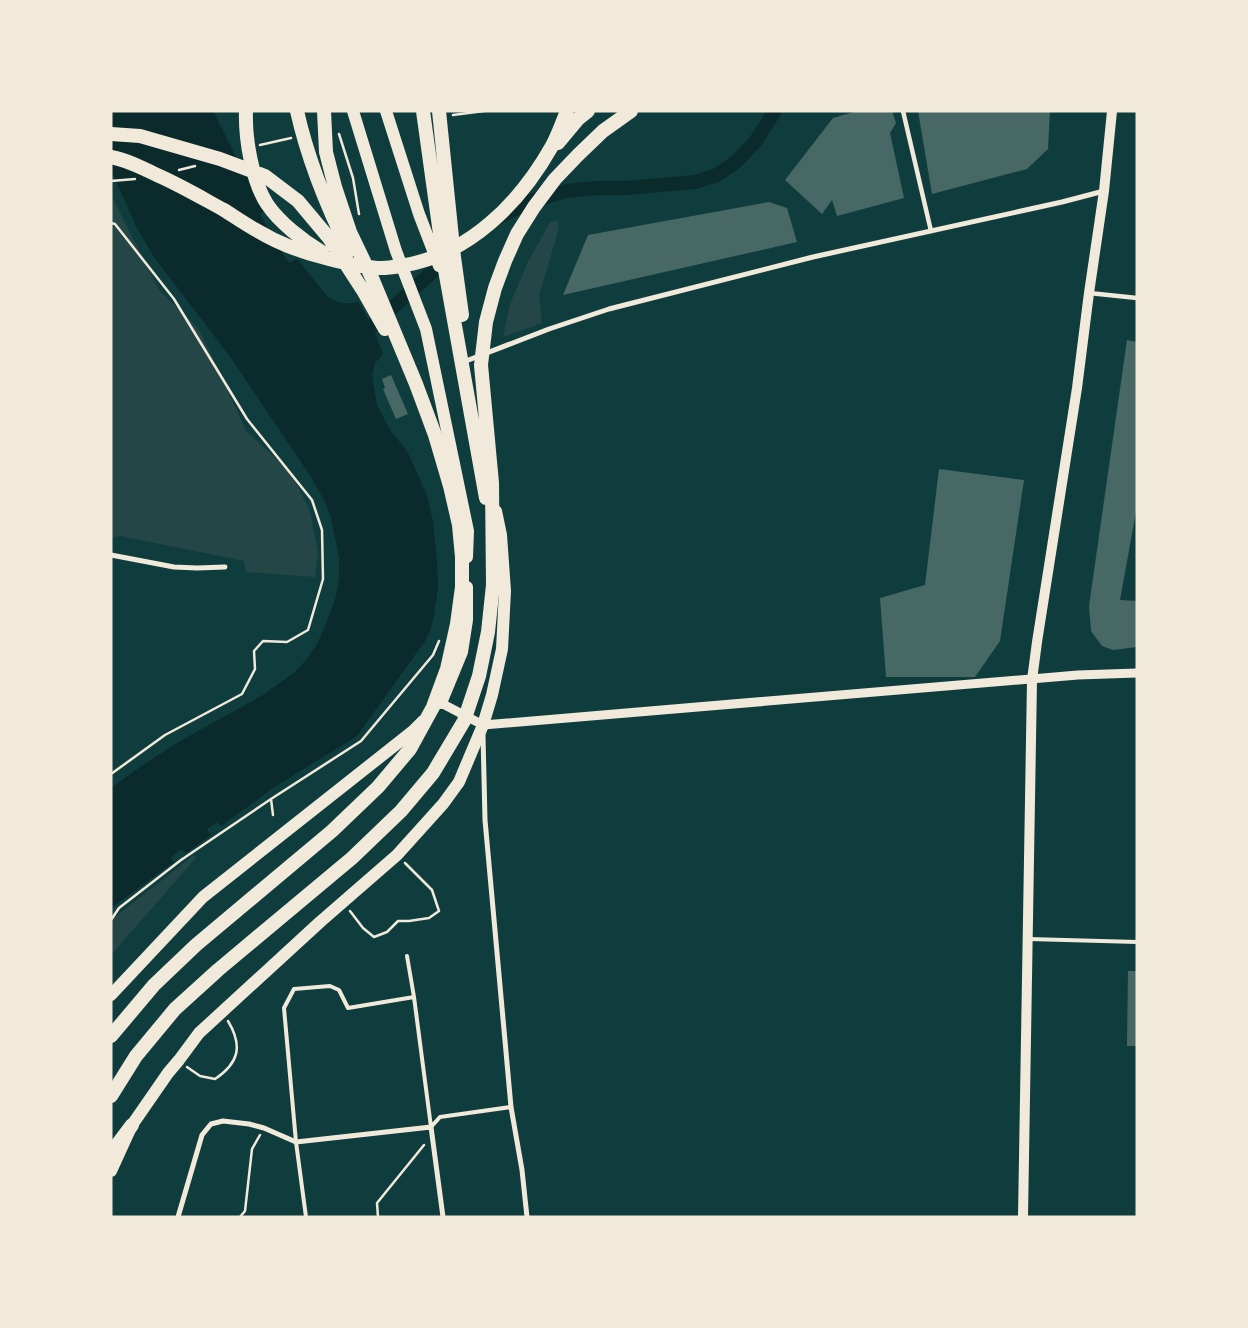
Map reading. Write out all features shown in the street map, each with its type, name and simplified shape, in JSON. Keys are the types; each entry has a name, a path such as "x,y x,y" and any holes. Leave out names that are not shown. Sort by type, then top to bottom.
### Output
{"highway":[{"path":"246,111 248,146 255,176 267,204 287,226 308,244 337,261"},
{"path":"297,111 312,166 338,229 416,384"},
{"path":"111,1036 154,985 196,945 332,831 378,787 410,749 433,707 447,669 457,624 462,587 459,525 435,435 372,278 350,232 335,187 326,152 324,111"},
{"path":"423,111 445,270 493,536"},
{"path":"439,111 454,257 493,536"},
{"path":"532,177 552,145 567,111"},
{"path":"111,157 142,168 174,183 225,211 256,231 286,246 353,265 382,268 411,264 437,257 459,246 486,227 506,209 578,119 588,111"},
{"path":"111,1096 136,1056 175,1009 265,930 352,858 400,811 433,773 464,721 479,676 488,632 493,585 492,483 481,366 486,322 495,288 517,234 555,179 603,131 631,111"},
{"path":"111,134 140,136 220,159 265,176 298,201 329,238 364,292 416,384"},
{"path":"111,1153 132,1125"}],"main road":[{"path":"111,995 203,897 413,731 441,703 462,652 466,620 468,531 426,329 396,251 353,111"},
{"path":"111,1171 132,1125 168,1073 199,1033 396,855 443,804 459,782 483,724 492,695 502,649 505,591 501,535 454,305 419,214 386,111"},
{"path":"1023,1217 1032,680 1077,388 1104,191 1112,111"}],"street":[{"path":"903,111 931,231"},
{"path":"466,361 549,329 609,309 813,257 1104,191"},
{"path":"1089,294 1137,298"},
{"path":"111,555 174,567 225,567"},
{"path":"441,703 483,724 1078,675 1137,672"},
{"path":"483,724 485,820 511,1107 522,1170 527,1217"},
{"path":"178,1217 202,1135 211,1124 223,1122 249,1124 264,1128 296,1142 431,1126 443,1217"}],"lane":[{"path":"1027,939 1137,942"},
{"path":"407,956 431,1126"},
{"path":"306,1217 296,1142 284,1008 294,989 330,986 339,990 348,1008 414,997"},
{"path":"431,1126 440,1117 511,1107"}],"path":[{"path":"111,223 115,224 174,299 247,419 312,500 322,530 323,579 308,630 287,642 263,641 254,651 255,668 242,694 165,734 111,774"},
{"path":"111,916 181,860 270,799 361,741 433,655 441,635"},
{"path":"270,799 273,815"},
{"path":"343,902 362,928 374,937 387,932 398,921 428,918 438,911 432,890 396,855"},
{"path":"111,920 119,908"},
{"path":"179,1060 200,1076 215,1079 225,1072 234,1061 237,1046 234,1032 228,1021 220,1013"},
{"path":"240,1217 245,1211 252,1149 264,1128"},
{"path":"378,1217 377,1203 432,1136"}],"shaded area":[{"path":"111,111 213,111 265,210 260,214 273,239 289,263 297,259 328,297 340,303 354,303 358,301 372,326 383,354 375,363 372,375 377,405 390,430 407,451 427,495 433,521 438,586 431,628 425,641 357,736 273,788 221,826 217,822 207,829 211,835 186,853 181,849 171,858 174,862 111,908 111,788 180,741 263,695 295,672 317,644 326,624 336,597 339,578 339,557 331,518 325,502 311,477 231,358 154,257 137,228 111,170"},
{"path":"111,195 159,290 198,328 246,431 290,471 310,511 318,552 315,577 246,572 244,561 120,536 111,538"},
{"path":"559,221 558,231 539,296 542,323 503,337 510,304 527,264 550,222"},
{"path":"194,855 196,858 111,955 111,920"}],"building":[{"path":"857,111 892,111 896,123 890,133 904,198 837,216 832,200 822,214 785,180 833,118"},
{"path":"918,111 1050,111 1048,149 1027,169 932,194"},
{"path":"769,202 787,208 797,242 563,295 588,235"},
{"path":"1127,340 1137,342 1137,506 1120,600 1137,601 1137,647 1113,650 1102,646 1091,631 1089,606"},
{"path":"391,375 408,414 396,419 383,389 385,388 382,379"},
{"path":"939,469 1024,480 1000,641 975,677 886,677 880,598 925,585"},
{"path":"1128,971 1137,971 1137,1046 1127,1046"}],"waterway":[{"path":"497,218 529,202 566,191 695,182 717,175 736,162 755,142 775,111"},
{"path":"355,336 372,326 448,258"}]}
